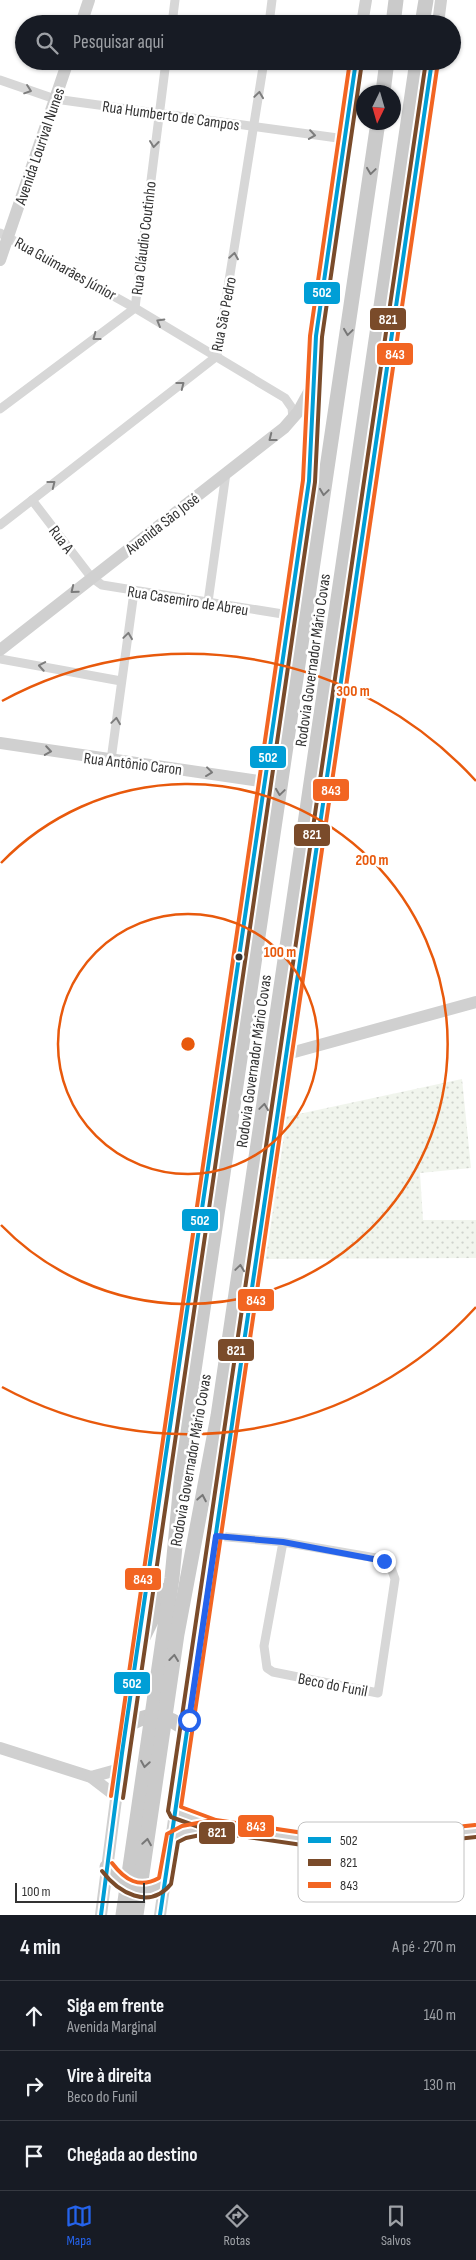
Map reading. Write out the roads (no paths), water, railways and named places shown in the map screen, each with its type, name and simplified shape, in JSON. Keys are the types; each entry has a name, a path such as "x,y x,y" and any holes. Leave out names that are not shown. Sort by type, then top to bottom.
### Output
{"main road":[{"path":"394,15 396,0"},
{"path":"424,15 426,0"},
{"path":"384,85 386,70"},
{"name":"Rodovia Governador Mário Covas","path":"123,1915 133,1889 159,1717 221,1396 416,70"},
{"name":"Rodovia Governador Mário Covas","path":"159,1717 187,1418 377,130"},
{"path":"366,406 389,349"},
{"path":"137,1650 172,1578"},
{"path":"126,1727 134,1720 159,1717 174,1720 188,1732"},
{"path":"107,1867 116,1880 133,1889 150,1889 165,1882"},
{"name":"Rodovia Governador Mário Covas","path":"133,1889 136,1915"}],"street":[{"path":"84,15 89,0"},
{"path":"173,15 175,0"},
{"path":"270,15 272,0"},
{"path":"364,15 366,0"},
{"path":"439,15 441,0"},
{"name":"Avenida Lourival Nunes","path":"0,260 4,235 65,70"},
{"name":"Rua Cláudio Coutinho","path":"0,408 135,308 165,70"},
{"name":"Rua São Pedro","path":"0,525 217,356 263,70"},
{"path":"101,1915 137,1650 309,481 312,386 316,336 355,70"},
{"path":"160,1915 431,70"},
{"name":"Rua Humberto de Campos","path":"0,80 55,99 345,139"},
{"name":"Rua Guimarães Júnior","path":"4,235 135,308 285,398 306,399"},
{"name":"Avenida São José","path":"0,650 284,428 306,399 312,386"},
{"path":"285,398 292,408 293,418"},
{"path":"208,602 226,473"},
{"name":"Rua A","path":"32,500 91,577"},
{"name":"Rua Casemiro de Abreu","path":"91,577 102,585 134,592 289,614"},
{"path":"111,760 134,592"},
{"path":"0,659 121,681"},
{"name":"Rua Antônio Caron","path":"0,743 111,760 224,774 266,782"},
{"path":"287,1054 476,1002"},
{"name":"Beco do Funil","path":"216,1536 283,1542 376,1558 390,1565 395,1579 378,1693 273,1672 267,1668 264,1646 283,1542"},
{"path":"0,1748 91,1777 117,1797"},
{"path":"91,1777 120,1769"},
{"path":"174,1811 214,1826 298,1838"},
{"path":"172,1838 184,1832 214,1826"}]}
